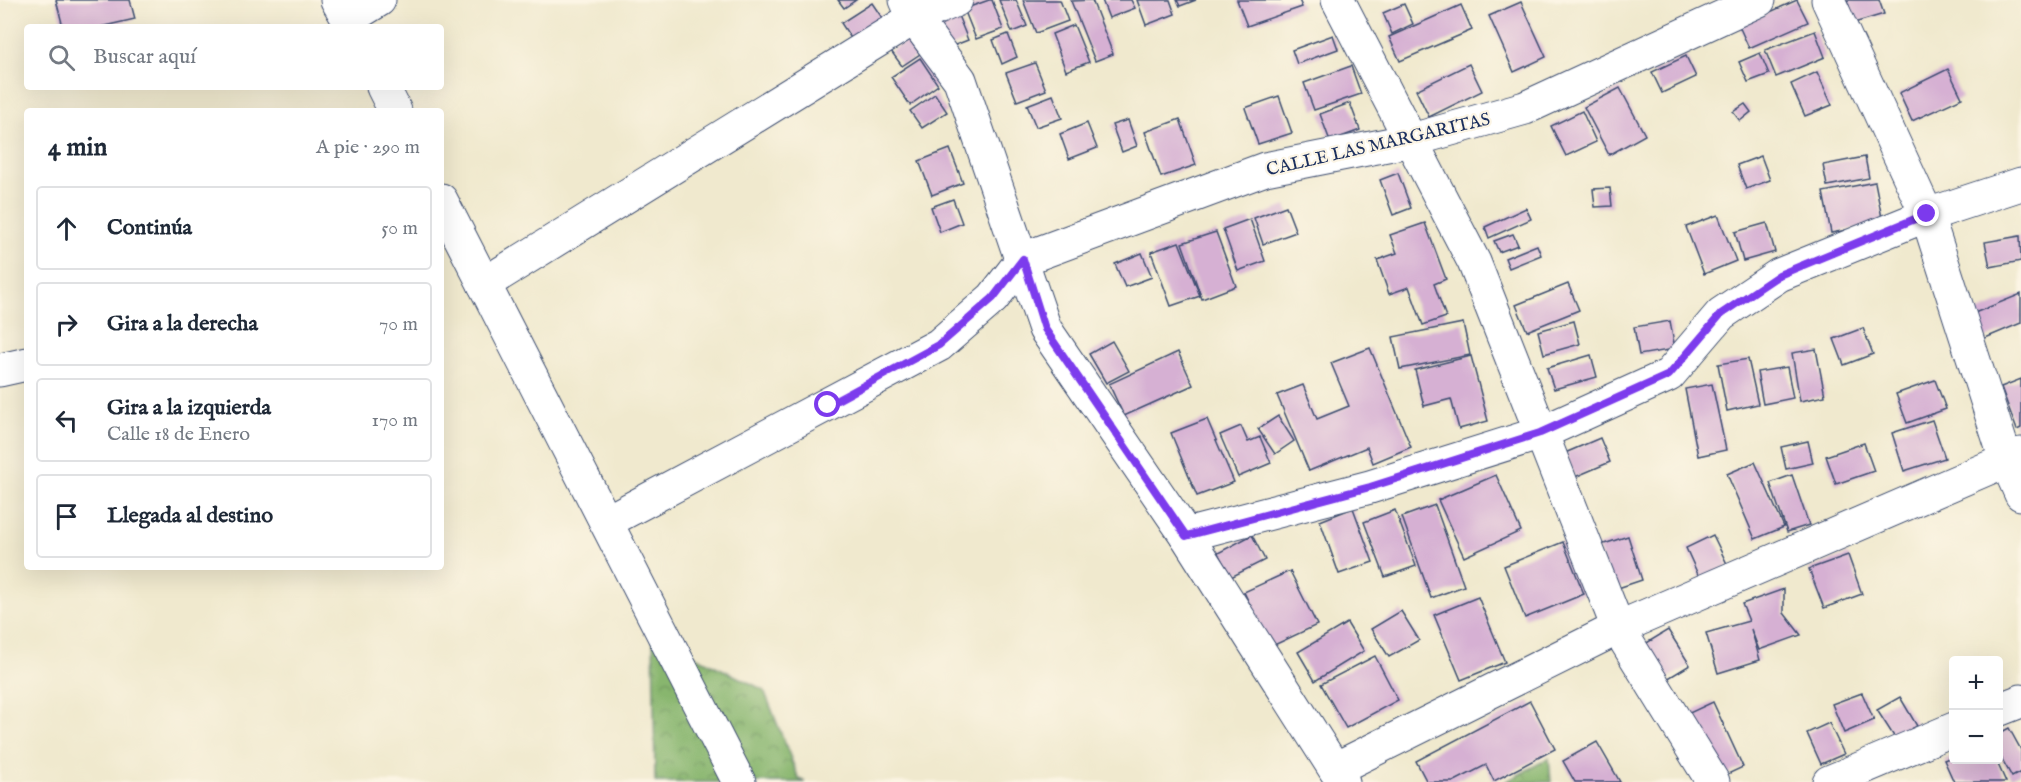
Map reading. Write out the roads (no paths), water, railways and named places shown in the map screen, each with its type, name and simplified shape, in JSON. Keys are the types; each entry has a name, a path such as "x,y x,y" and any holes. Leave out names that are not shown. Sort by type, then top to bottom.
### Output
{"street":[{"path":"346,15 379,0"},
{"path":"484,284 910,9 956,0"},
{"path":"1338,0 1473,262 1618,628 1713,782"},
{"name":"CALLE LAS MARGARITAS","path":"1023,259 1265,169 1412,140 1525,108 1759,0"},
{"path":"1828,0 1927,214 2014,457 2021,494"},
{"path":"910,9 960,80 1045,329 1186,536 1339,776 1618,628 2014,457"},
{"path":"384,90 394,108"},
{"path":"1186,536 1370,487 1540,433 1669,375 1721,314 1779,275 1927,214 2021,184"},
{"path":"444,206 739,782"},
{"path":"606,522 939,345 993,298 1023,259"},
{"path":"0,370 24,365"},
{"path":"2003,708 2021,700"},
{"path":"1829,782 1949,731"}]}
